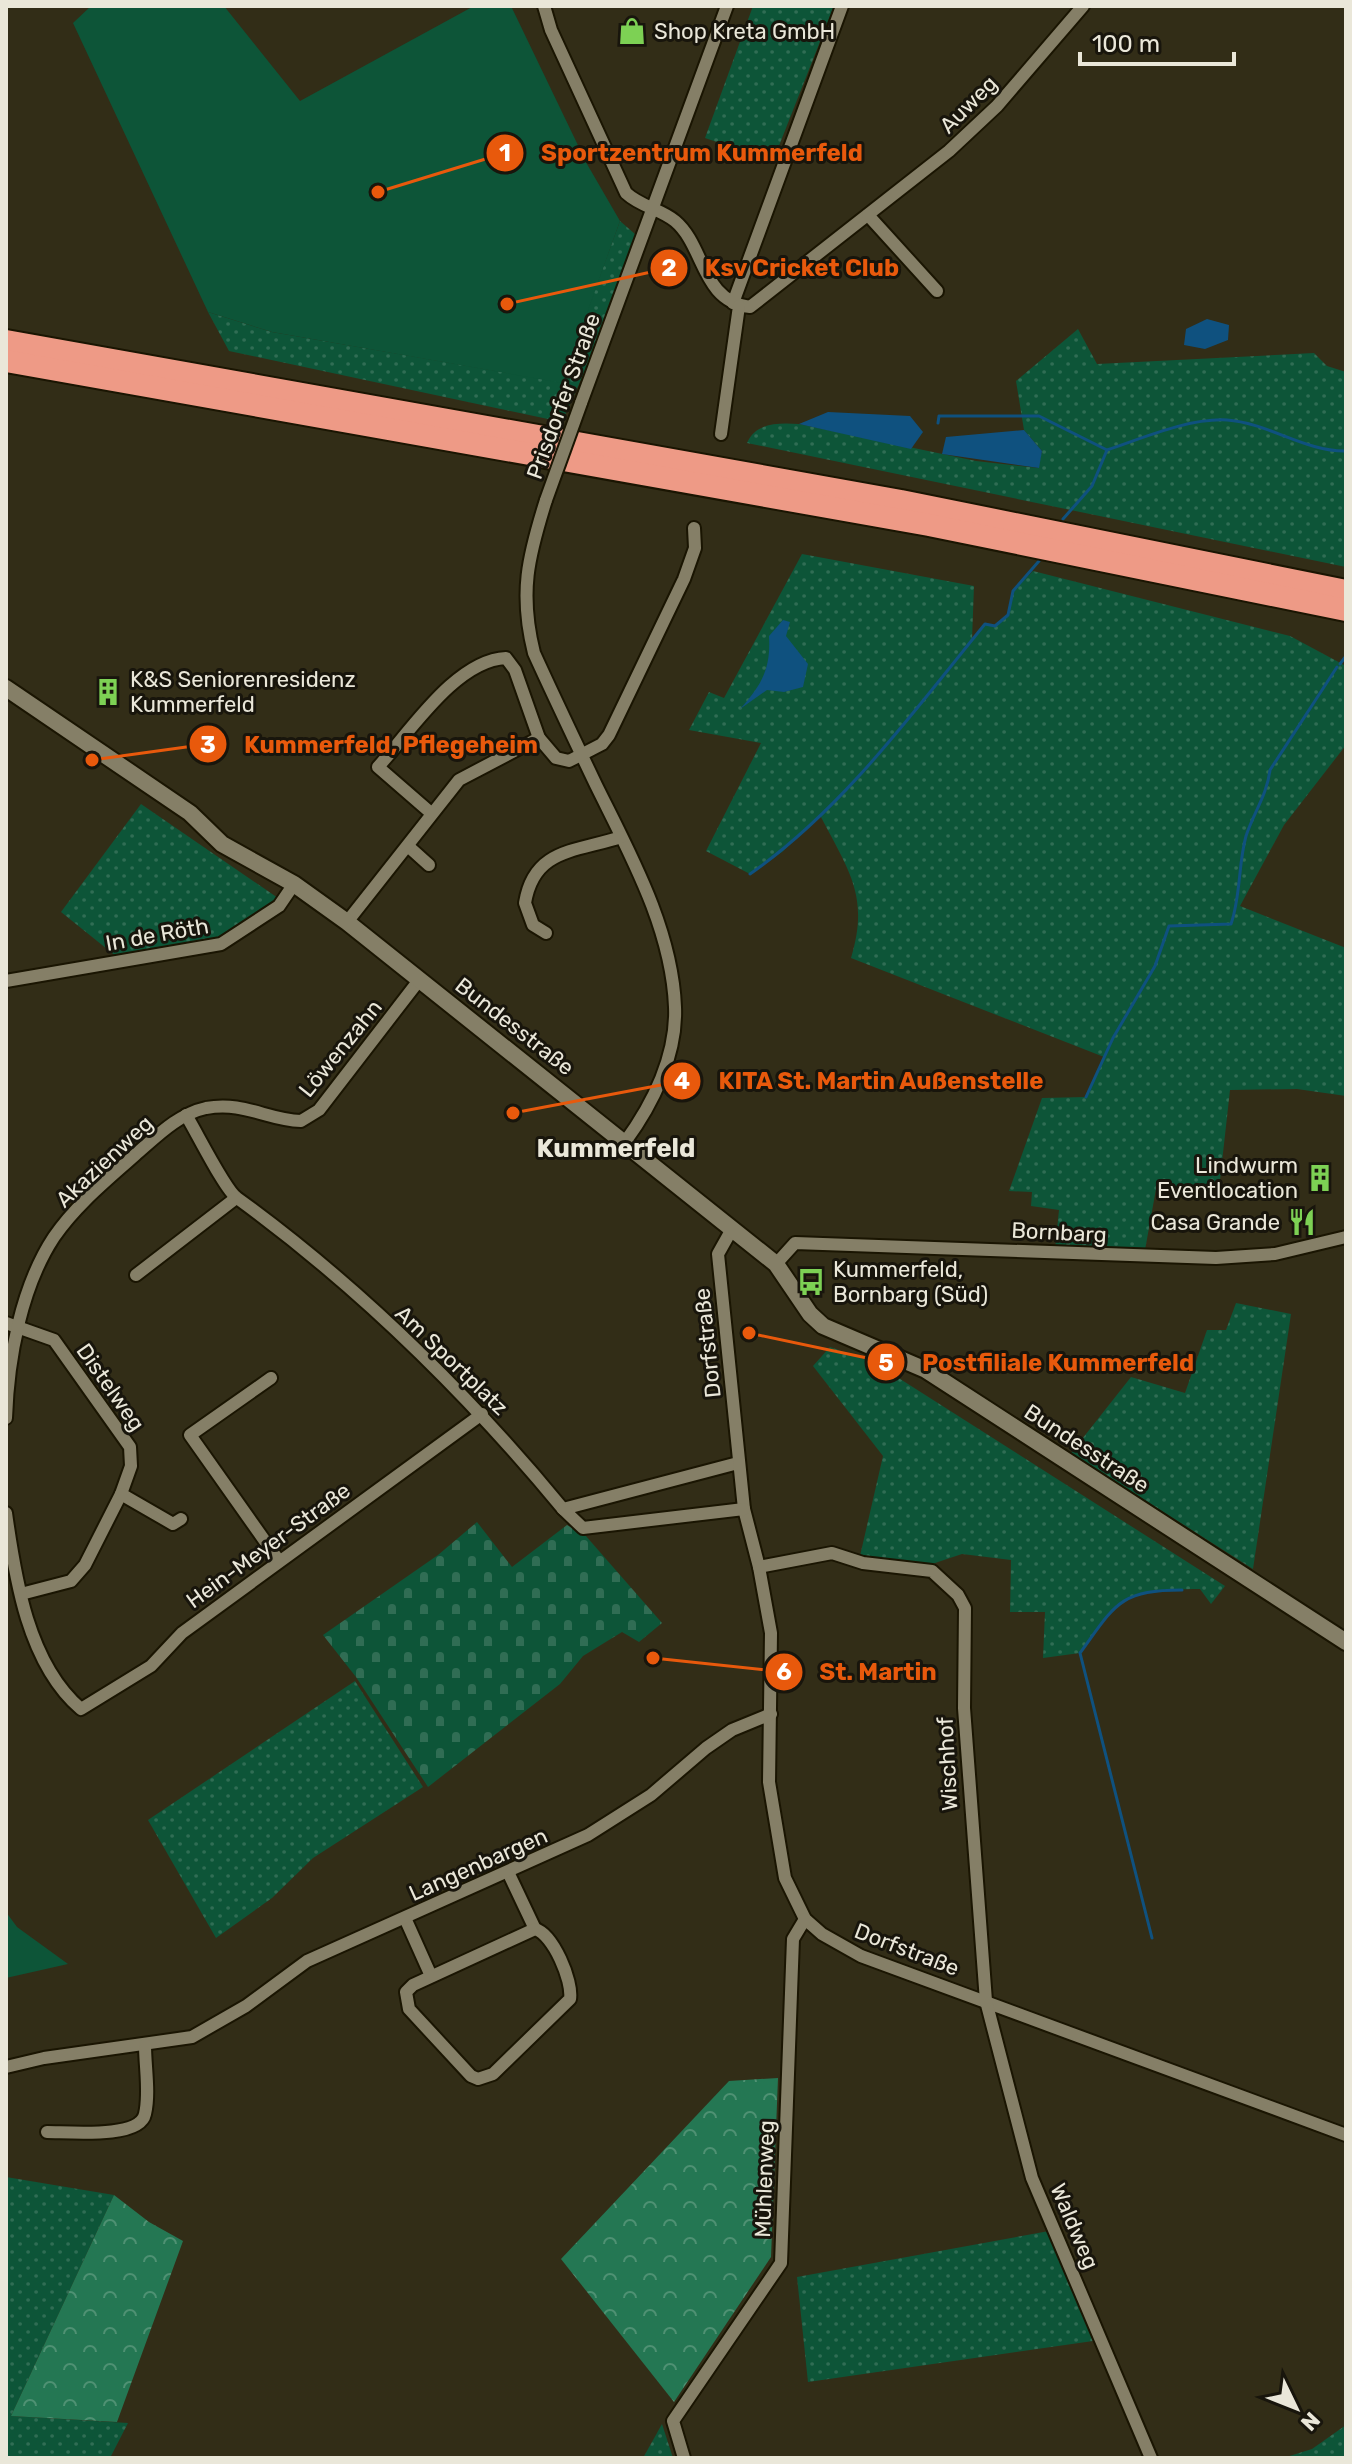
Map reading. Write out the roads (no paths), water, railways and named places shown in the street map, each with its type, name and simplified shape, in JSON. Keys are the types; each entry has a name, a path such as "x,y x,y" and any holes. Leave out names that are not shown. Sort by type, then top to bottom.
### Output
{"highway":[{"path":"6,341 901,501 1346,591"},
{"path":"6,361 929,525 1346,610"}],"street":[{"path":"544,6 551,30 626,193 653,211 676,221 720,294 736,304"},
{"name":"Prisdorfer Straße","path":"625,1142 641,1121 665,1070 675,1011 672,973 664,939 621,837 534,653 526,621 528,555 727,6"},
{"path":"721,434 736,304 842,6"},
{"name":"Auweg","path":"736,304 750,307 949,151 997,106 1083,6"},
{"path":"868,215 937,291"},
{"path":"431,813 378,767 457,679 491,659 506,658 515,670 539,738 556,758 569,761 602,744 684,579 695,548 694,528"},
{"name":"Bundesstraße","path":"6,688 190,813 222,844 294,884 420,979 776,1264 810,1314 823,1326 926,1370 1346,1642"},
{"path":"347,922 459,780 539,738"},
{"path":"546,933 533,925 525,903 537,869 554,856 621,837"},
{"path":"409,847 429,865"},
{"name":"In de Röth","path":"6,981 221,944 279,906 294,884"},
{"name":"Löwenzahn","path":"186,1115 228,1106 301,1121 319,1110 346,1079 420,979"},
{"name":"Am Sportplatz","path":"186,1115 236,1198 307,1250 482,1414 563,1509"},
{"name":"Akazienweg","path":"6,1418 12,1325 54,1237 89,1196 164,1130 186,1115"},
{"path":"136,1275 236,1198"},
{"name":"Dorfstraße","path":"732,1229 718,1254 744,1509 771,1633 771,1807 785,1878 805,1919 822,1934 861,1956 1343,2131"},
{"name":"Bornbarg","path":"776,1264 795,1243 1216,1258 1275,1254 1346,1237"},
{"name":"Distelweg","path":"12,1325 54,1340 130,1447 131,1466 121,1494 85,1565 71,1581 21,1594"},
{"path":"271,1378 190,1435 279,1561"},
{"name":"Hein-Meyer-Straße","path":"21,1594 35,1638 63,1694 81,1709 151,1666 182,1633 482,1414"},
{"path":"563,1509 738,1463"},
{"path":"121,1494 173,1525"},
{"path":"563,1509 583,1528 744,1509"},
{"path":"6,1513 21,1594"},
{"name":"Wischhof","path":"759,1567 832,1553 863,1563 932,1571 958,1595 965,1608 964,1708 986,2001"},
{"name":"Langenbargen","path":"145,2045 192,2037 246,2006 307,1961 508,1872 617,1819 732,1730 771,1714"},
{"path":"508,1872 535,1929 547,1937 569,1984 570,1999 486,2079 471,2076 405,2001 406,1992 431,1976 535,1929"},
{"path":"405,1918 431,1976"},
{"name":"Mühlenweg","path":"684,2458 673,2421 781,2263 793,1939 805,1919"},
{"name":"Waldweg","path":"986,2001 1032,2178 1151,2458"},
{"path":"6,2067 44,2058 145,2045 145,2116 138,2126 125,2131 47,2132"}],"water":[{"path":"1207,319 1229,325 1228,340 1205,349 1184,345 1186,329"},
{"path":"828,412 910,416 923,432 911,449 799,424"},
{"path":"1024,430 1042,451 1039,468 942,454 946,437"},
{"path":"783,620 790,622 786,636 808,664 803,687 784,692 767,690 740,709 764,676 769,636"}],"waterway":[{"path":"938,423 939,416 1039,416 1107,450 1181,425 1227,420 1257,426 1316,447 1346,451"},
{"path":"1063,519 1092,486 1107,450"},
{"path":"750,874 816,820 847,789 985,624 995,626 1008,615 1013,591 1039,561"},
{"path":"1340,664 1346,656"},
{"path":"1086,1097 1113,1038 1155,966 1169,926 1231,924 1246,836 1270,770 1337,667"},
{"path":"1152,1938 1080,1653 1111,1612 1131,1597 1182,1590"}],"place":[{"name":"Shop Kreta GmbH","path":"632,31"},
{"name":"Sportzentrum Kummerfeld","path":"378,192"},
{"name":"Ksv Cricket Club","path":"507,304"},
{"name":"K&S Seniorenresidenz Kummerfeld","path":"108,692"},
{"name":"Kummerfeld, Pflegeheim","path":"92,760"},
{"name":"KITA St. Martin Außenstelle","path":"513,1113"},
{"name":"Lindwurm Eventlocation","path":"1320,1178"},
{"name":"Casa Grande","path":"1302,1222"},
{"name":"Kummerfeld, Bornbarg (Süd)","path":"811,1282"},
{"name":"Postfiliale Kummerfeld","path":"749,1333"},
{"name":"St. Martin","path":"653,1658"}],"district":[{"name":"Kummerfeld","path":"616,1148"}]}
